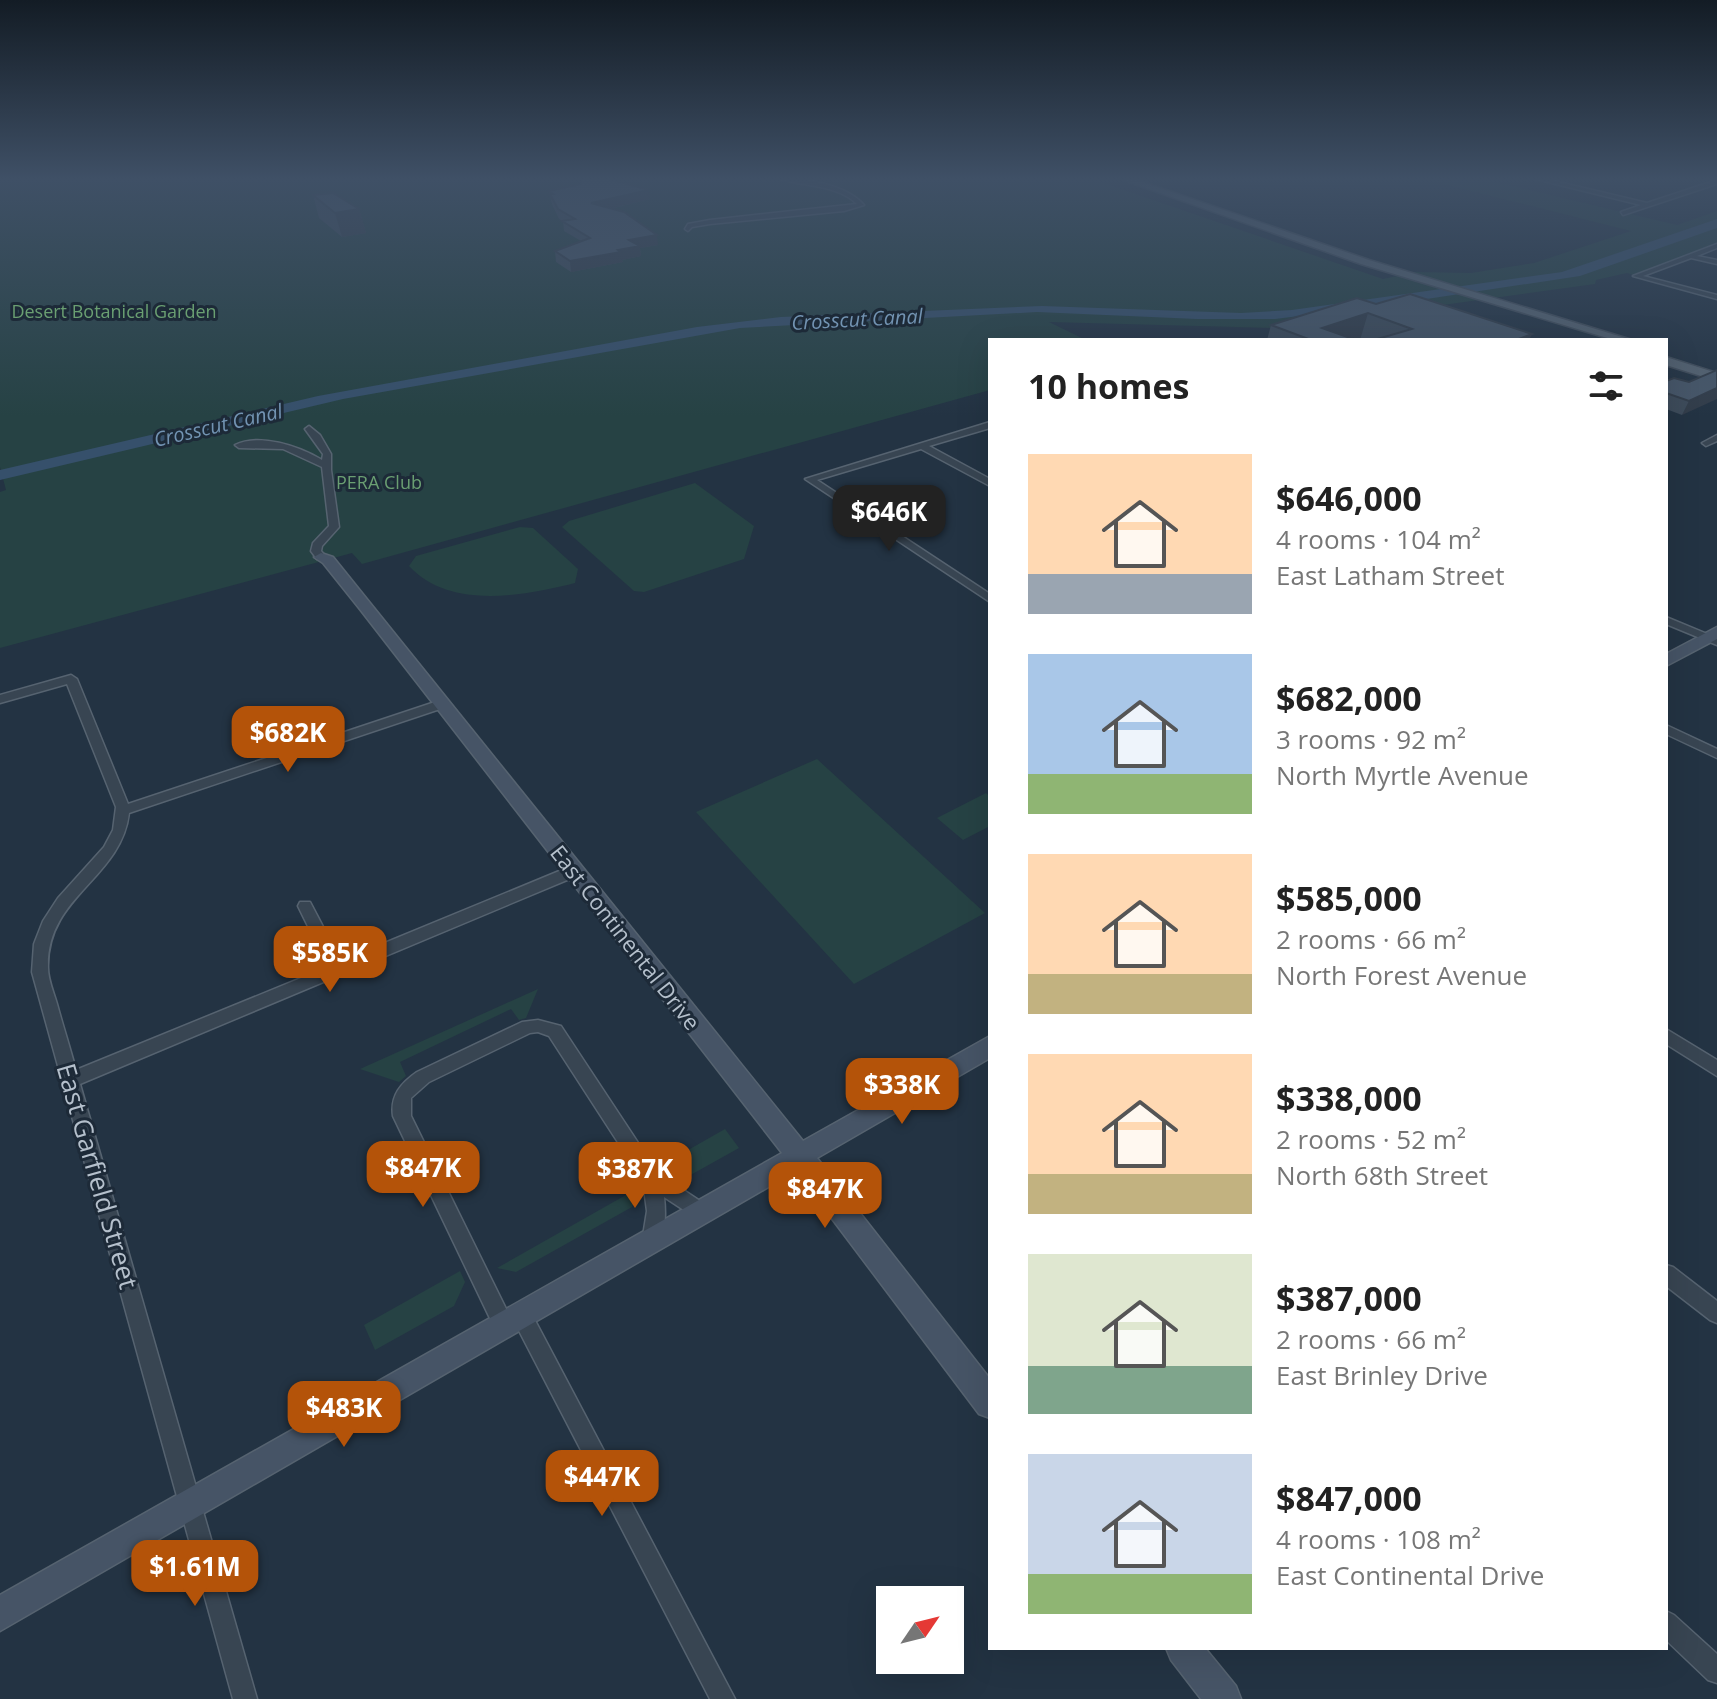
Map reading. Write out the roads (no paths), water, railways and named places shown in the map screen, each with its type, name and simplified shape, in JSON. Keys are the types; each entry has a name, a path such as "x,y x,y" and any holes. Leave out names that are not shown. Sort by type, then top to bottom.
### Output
{"main road":[{"path":"1330,257 1432,289 1472,294 1619,338"},
{"path":"1350,257 1591,338"},
{"path":"1668,353 1717,367"},
{"path":"1668,362 1717,377"}],"street":[{"path":"1687,257 1636,276 1717,297"},
{"path":"1697,257 1717,262"},
{"path":"988,426 810,479 988,598"},
{"name":"East Continental Drive","path":"309,429 327,454 324,465 331,486 335,516 334,527 317,545 316,551 328,560 442,704 988,1400"},
{"path":"1706,443 1717,438"},
{"path":"239,445 291,446 324,465"},
{"path":"921,445 988,482"},
{"path":"1668,621 1714,637"},
{"path":"1668,660 1714,637"},
{"path":"0,699 71,679 123,810 442,704"},
{"path":"1668,730 1717,754"},
{"name":"East Garfield Street","path":"123,810 122,826 112,846 62,901 47,925 39,949 40,972 245,1699"},
{"path":"71,1080 574,871"},
{"path":"305,906 337,969"},
{"path":"702,1213 652,1179 555,1031 538,1026 518,1030 423,1077 406,1090 399,1108 513,1321 723,1699"},
{"path":"1668,1037 1717,1069"},
{"path":"0,1614 800,1158 988,1047"},
{"path":"652,1179 656,1211 652,1242"},
{"path":"1668,1276 1717,1313"},
{"path":"1668,1625 1717,1671"},
{"path":"1185,1650 1223,1699"}],"water":[{"name":"Crosscut Canal","path":"1605,257 1633,257 1580,276 1275,319 1037,312 740,328 343,399 0,480 0,470 318,396 697,327 781,317 1042,306 1241,313 1292,310 1562,272"}],"park label":[{"name":"Desert Botanical Garden","path":"114,311"},
{"name":"PERA Club","path":"379,482"}]}
